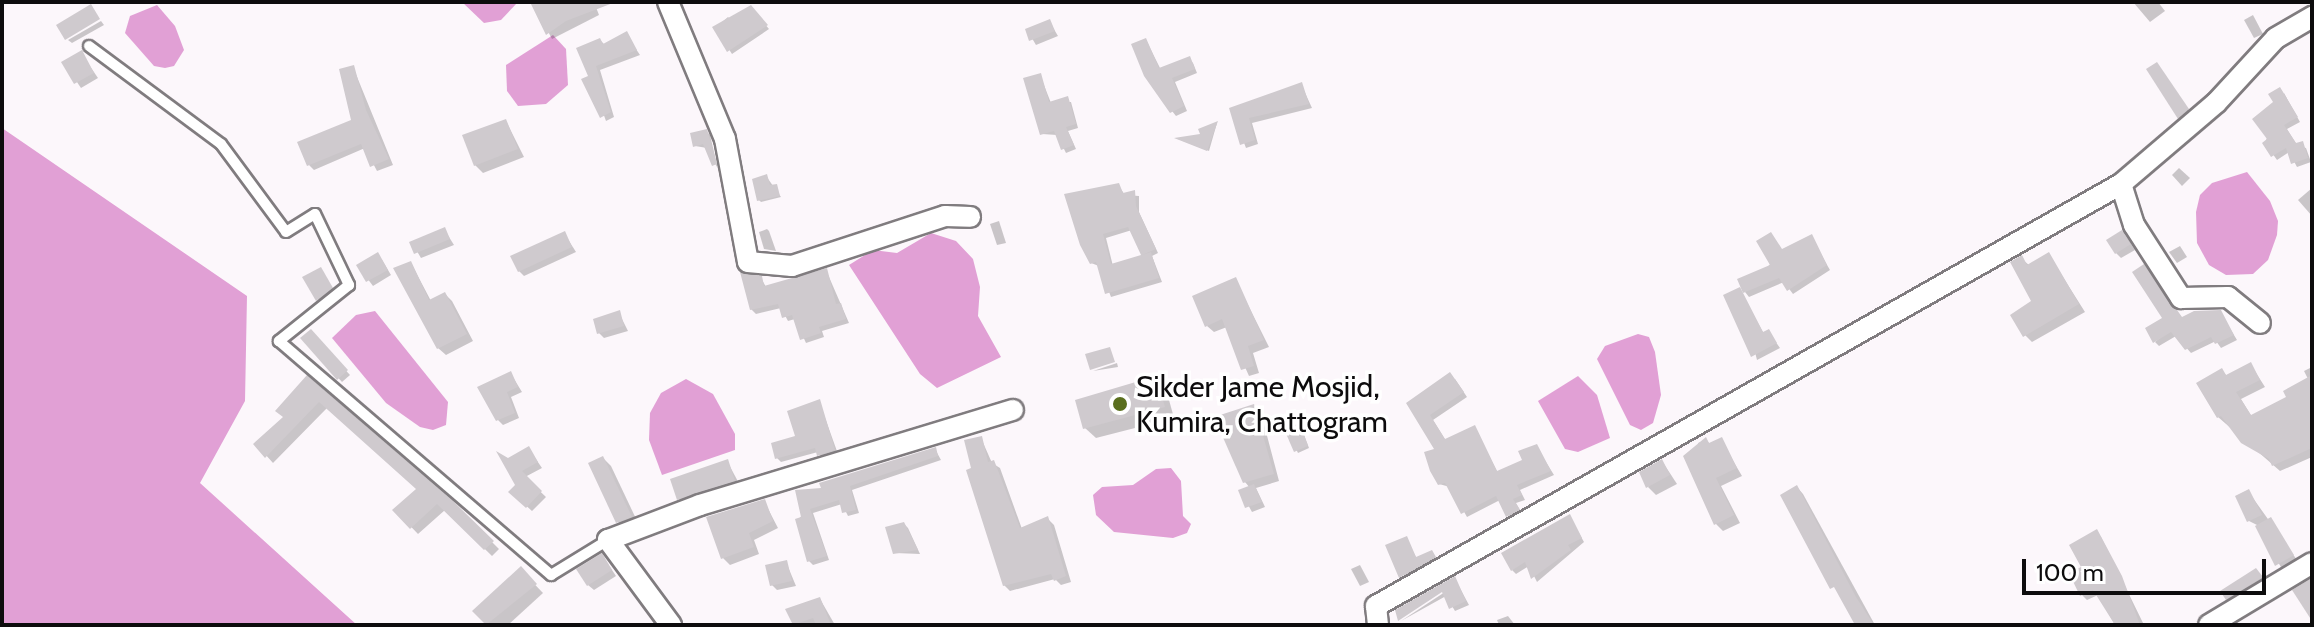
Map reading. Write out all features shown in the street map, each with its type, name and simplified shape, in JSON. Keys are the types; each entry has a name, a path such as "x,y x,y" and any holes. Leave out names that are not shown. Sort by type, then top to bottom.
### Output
{"street":[{"path":"668,2 725,139 748,262 792,266 945,216 970,217"},
{"path":"1378,625 1376,606 2121,184 2216,103 2276,38 2312,17"},
{"path":"2121,184 2134,225 2181,298 2228,297 2260,323"},
{"path":"671,625 608,540 700,505 1013,410"},
{"path":"2209,625 2312,563"}],"lane":[{"path":"89,46 221,144 286,232 315,214 349,285 279,341 551,575 608,540"}],"shaded area":[{"path":"462,2 518,2 501,20 484,23"},
{"path":"157,5 175,26 184,50 174,66 165,68 154,66 125,33 130,16"},
{"path":"553,35 566,49 568,85 546,104 518,106 507,91 506,65"},
{"path":"2,128 247,296 245,401 200,483 357,625 2,625"},
{"path":"2247,172 2270,201 2278,221 2277,235 2268,260 2253,274 2226,275 2209,265 2197,243 2196,212 2200,195 2212,183"},
{"path":"931,233 956,241 973,259 980,287 978,316 1001,357 937,388 920,374 849,265 873,250 897,253"},
{"path":"375,311 448,402 446,425 433,430 420,427 386,403 332,338 356,315"},
{"path":"1638,334 1649,337 1655,352 1661,395 1653,423 1641,430 1630,425 1597,359 1605,346"},
{"path":"1578,376 1597,395 1610,438 1578,452 1565,449 1538,401"},
{"path":"686,379 713,394 735,434 735,450 662,475 649,440 650,413 661,393"},
{"path":"1171,468 1181,481 1183,516 1191,524 1187,533 1173,538 1114,532 1096,515 1093,495 1102,487 1133,485 1156,469"}],"building":[{"path":"530,2 613,3 566,21 546,35"},
{"path":"91,4 100,19 65,40 56,25"},
{"path":"751,5 768,25 727,52 712,27"},
{"path":"1050,19 1055,31 1029,41 1025,29"},
{"path":"627,31 637,50 596,66 611,112 600,118 581,79 588,76 576,48 600,38 603,44"},
{"path":"1146,38 1159,68 1190,56 1195,69 1172,78 1184,106 1170,113 1144,76 1131,44"},
{"path":"82,50 94,73 74,84 61,62"},
{"path":"2157,62 2189,109 2178,119 2146,69"},
{"path":"354,65 366,110 389,159 370,167 361,144 307,166 297,142 351,120 339,69"},
{"path":"1041,73 1049,102 1068,96 1076,124 1066,127 1074,145 1061,150 1054,131 1040,135 1023,78"},
{"path":"1302,82 1309,104 1249,118 1255,140 1240,145 1229,108"},
{"path":"2280,87 2298,117 2284,125 2296,143 2303,141 2308,158 2291,164 2286,148 2271,157 2262,143 2267,139 2252,119 2273,102 2268,94"},
{"path":"506,119 518,149 474,166 462,135"},
{"path":"1218,121 1207,151 1174,138 1200,134 1198,129"},
{"path":"707,129 717,164 712,166 703,144 693,147 690,133"},
{"path":"767,174 770,185 777,184 780,196 757,201 752,179"},
{"path":"1119,183 1123,193 1135,190 1136,206 1156,249 1142,255 1151,252 1159,278 1105,294 1096,262 1090,264 1080,245 1064,194","holes":["1128,227 1141,255 1111,264 1103,234"]},
{"path":"445,227 450,239 414,254 409,242"},
{"path":"2122,230 2131,244 2115,254 2106,240"},
{"path":"565,231 572,247 518,272 510,256"},
{"path":"1771,232 1782,249 1812,234 1827,265 1787,291 1779,278 1743,293 1737,279 1770,265 1756,241"},
{"path":"378,252 388,270 366,282 356,265"},
{"path":"2049,252 2079,304 2023,337 2010,315 2031,301 2010,262 2022,255 2027,265"},
{"path":"411,261 429,300 445,292 467,334 437,349 393,268"},
{"path":"2144,264 2182,317 2194,311 2221,310 2234,335 2215,344 2211,337 2185,350 2171,332 2153,343 2145,328 2162,318 2132,272"},
{"path":"321,267 333,288 316,301 302,277"},
{"path":"827,268 836,304 841,303 846,319 819,327 821,333 800,340 792,315 782,318 778,304 750,310 740,272 762,276 764,286"},
{"path":"1236,277 1264,340 1248,346 1254,366 1241,370 1222,319 1205,327 1192,296"},
{"path":"1740,287 1763,332 1769,329 1777,343 1751,357 1723,295"},
{"path":"620,310 624,326 597,334 593,319"},
{"path":"311,329 348,370 337,380 300,338"},
{"path":"1110,347 1115,362 1090,370 1085,354"},
{"path":"2251,362 2260,380 2236,392 2251,415 2286,397 2283,391 2312,375 2312,448 2272,466 2269,459 2241,443 2221,416 2217,418 2196,383 2222,368 2226,375"},
{"path":"511,371 518,387 507,392 515,413 496,421 477,387"},
{"path":"1450,372 1464,392 1430,415 1445,439 1475,425 1497,471 1522,460 1518,451 1537,444 1551,471 1517,485 1522,495 1513,499 1520,510 1506,517 1496,496 1461,514 1445,483 1438,485 1430,471 1424,452 1434,449 1406,403"},
{"path":"307,375 454,502 494,541 484,550 437,504 410,529 392,510 416,489 319,402 265,458 253,444 283,417 275,411"},
{"name":"Sikder Jame Mosjid, Kumira, Chattogram","path":"1156,376 1165,407 1083,429 1075,400"},
{"path":"820,399 835,450 817,456 815,448 775,459 771,443 795,436 787,411"},
{"path":"1254,404 1274,474 1243,483 1214,417"},
{"path":"1300,423 1308,446 1294,452 1284,429"},
{"path":"982,436 988,462 994,460 1020,528 1048,516 1066,576 1054,581 1051,574 1003,586 966,470 971,468 964,440"},
{"path":"1706,437 1709,443 1722,437 1737,468 1716,478 1734,515 1714,525 1683,456"},
{"path":"529,446 538,462 522,471 542,491 526,508 508,492 515,485 496,451 508,458"},
{"path":"936,447 938,456 850,486 856,510 842,513 839,500 810,509 827,556 807,562 795,519 801,517 795,490 821,488 819,483"},
{"path":"603,456 632,517 616,523 588,463"},
{"path":"728,459 735,481 677,500 670,479"},
{"path":"1662,459 1670,475 1646,488 1639,472"},
{"path":"1254,484 1262,502 1245,508 1238,490"},
{"path":"1797,485 1874,625 1855,625 1834,587 1830,589 1780,495"},
{"path":"2249,489 2262,515 2247,522 2235,496"},
{"path":"765,499 773,521 749,533 754,547 721,559 706,517"},
{"path":"1570,514 1582,538 1568,545 1571,550 1531,579 1525,562 1511,571 1501,553"},
{"path":"2271,517 2294,555 2275,566 2255,526"},
{"path":"904,522 918,550 893,554 885,527"},
{"path":"2097,529 2122,576 2140,625 2115,625 2093,590 2080,596 2069,573 2081,567 2069,545"},
{"path":"1407,536 1416,557 1432,550 1436,557 1399,578 1385,545"},
{"path":"602,553 612,570 587,586 576,569"},
{"path":"787,560 792,581 770,586 765,565"},
{"path":"521,566 537,584 486,625 472,611"},
{"path":"2256,568 2263,577 2226,600 2220,591"},
{"path":"1455,576 1466,601 1449,609 1442,592 1398,621 1395,610"},
{"path":"2312,578 2312,621 2292,590"},
{"path":"820,597 831,625 816,625 813,618 793,625 785,609"}],"place":[{"name":"Sikder Jame Mosjid, Kumira, Chattogram","path":"1120,404"}]}
